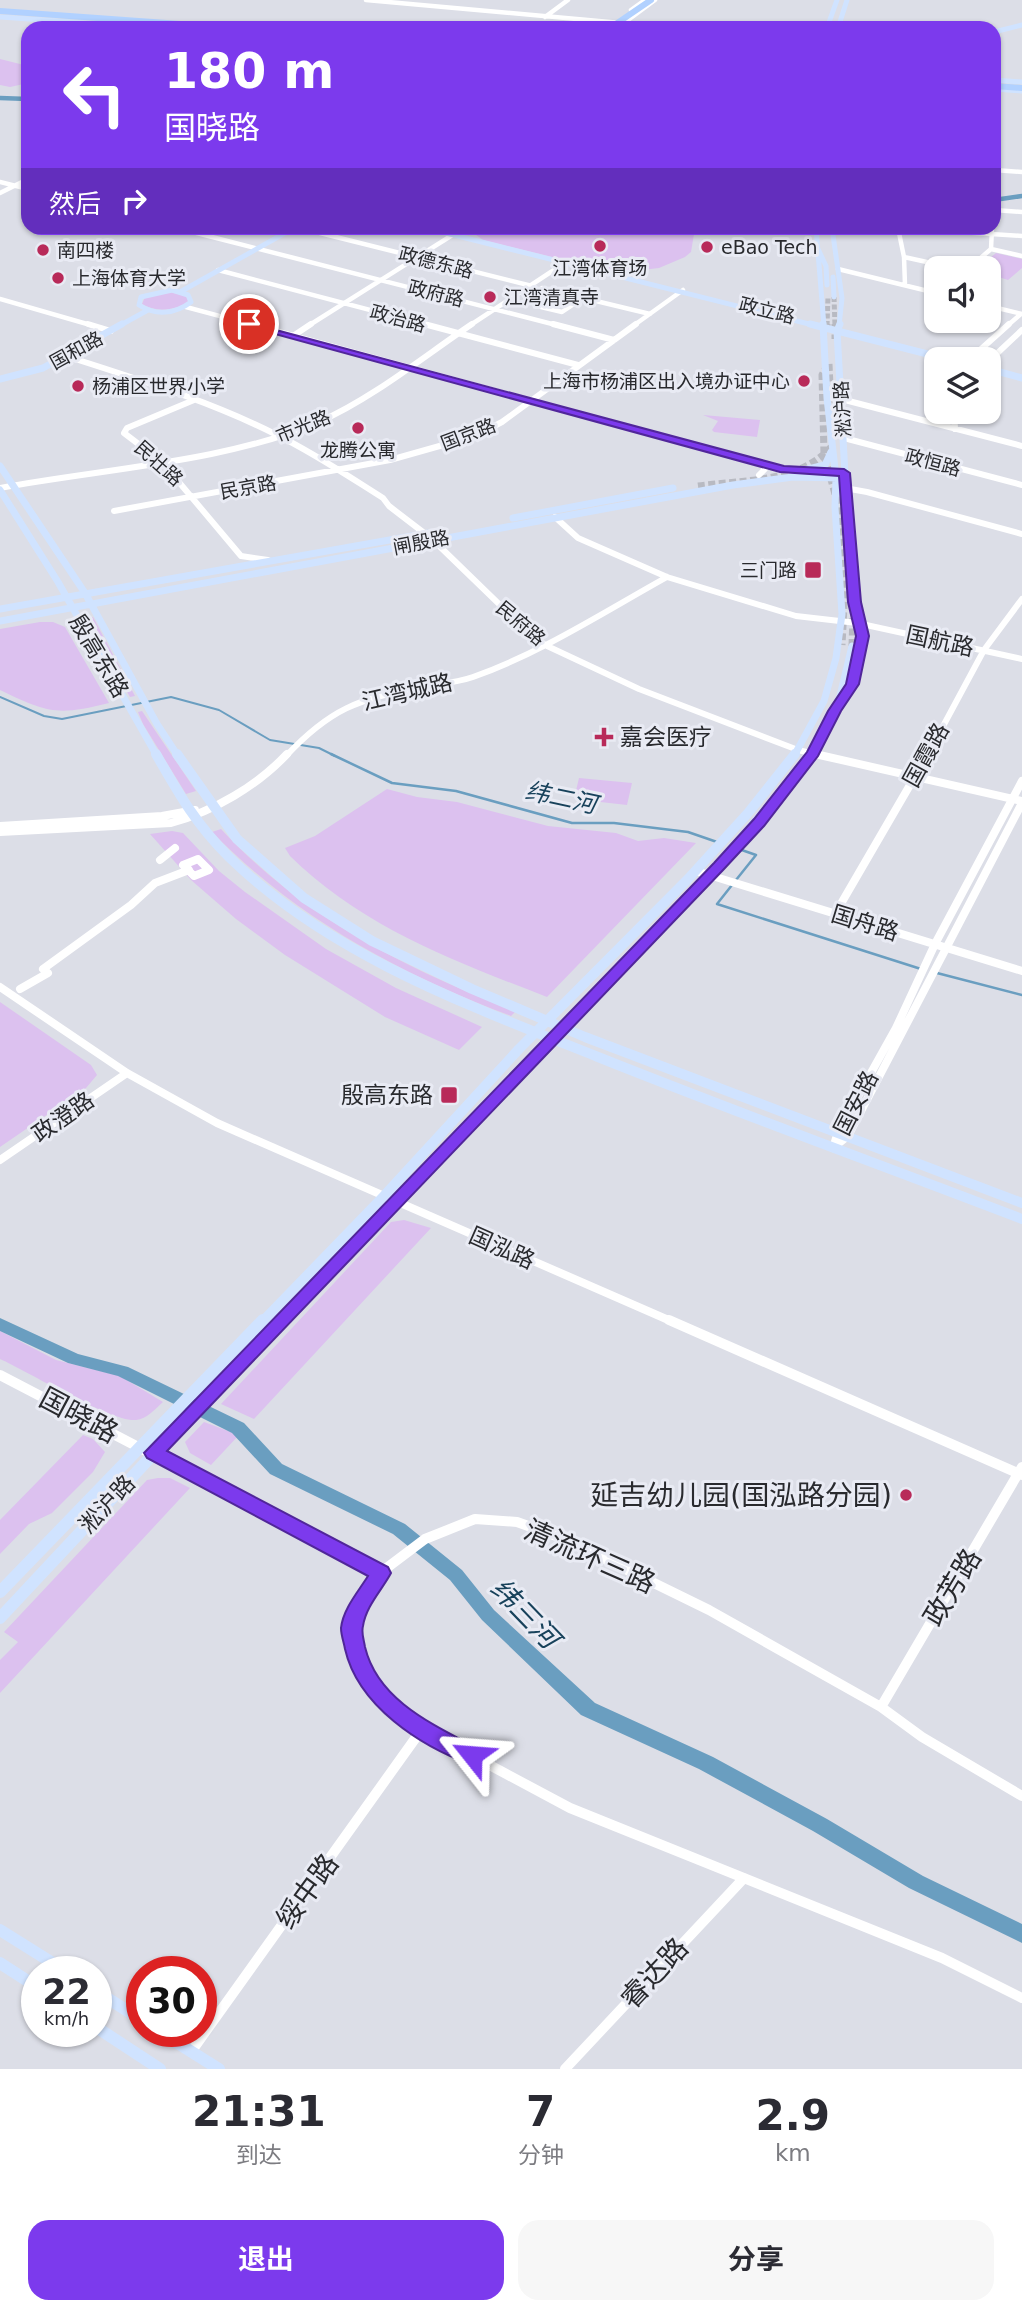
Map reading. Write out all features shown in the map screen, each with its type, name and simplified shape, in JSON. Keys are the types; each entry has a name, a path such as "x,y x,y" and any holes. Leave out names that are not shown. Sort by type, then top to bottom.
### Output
{"highway":[{"path":"620,21 650,0"},
{"path":"0,12 110,21"},
{"path":"0,12 133,21"},
{"path":"1001,86 1022,87"}],"main road":[{"path":"831,21 844,0"},
{"path":"836,21 844,0"},
{"path":"840,21 844,0"},
{"path":"844,0 844,21"},
{"path":"0,12 89,21"},
{"path":"0,12 148,21"},
{"path":"1001,29 1022,24"},
{"path":"148,310 139,304 141,297 154,292 180,292 281,235"},
{"name":"政立路","path":"458,235 924,349"},
{"name":"淞沪路","path":"816,235 831,451 840,475"},
{"path":"817,246 826,266 831,297 832,235"},
{"name":"淞沪路","path":"0,1618 188,1415 397,1202 730,853 813,753 835,711 847,696 859,662 863,636 857,623 840,475 844,438 839,329 842,300 834,235"},
{"path":"180,292 192,299 186,307"},
{"name":"国和路","path":"0,379 35,371 148,310 164,312 186,307"},
{"name":"政立路","path":"839,329 924,353"},
{"path":"1001,368 1022,372"},
{"path":"1001,370 1022,378"},
{"path":"779,476 818,469 827,462 831,451"},
{"name":"殷高东路","path":"0,466 85,593 140,695 212,806 237,839 304,898 356,932 419,965 548,1021 1022,1203"},
{"name":"闸殷路","path":"3,609 372,543 490,529 779,476 813,473 840,475"},
{"name":"闸殷路","path":"0,621 383,549 475,525 539,513 759,475 840,475"},
{"path":"779,476 825,484 830,487 835,507"},
{"path":"539,513 700,487 588,511"},
{"name":"淞沪路","path":"0,1592 384,1196 536,1032 696,871 798,750 819,712 836,658 842,594 835,507 841,487"},
{"name":"殷高东路","path":"0,489 190,814 230,858 295,911 346,944 446,996 1022,1219"},
{"path":"475,525 472,530 490,529"},
{"path":"372,543 385,543 387,545 383,549"},
{"path":"136,584 124,592 132,596 142,595"},
{"path":"3,609 33,608 18,618"},
{"path":"819,712 847,645 844,685 835,711"},
{"path":"0,1930 41,1956"},
{"path":"0,1963 21,1977"},
{"path":"112,2038 160,2069"},
{"path":"183,2047 219,2069"}],"street":[{"path":"366,0 575,21"},
{"path":"419,5 426,0"},
{"path":"545,16 568,0"},
{"path":"625,21 650,0"},
{"path":"1001,170 1022,172"},
{"path":"0,181 21,187"},
{"path":"0,193 21,182"},
{"path":"1001,211 1022,212"},
{"path":"1001,232 1022,236"},
{"name":"政府路","path":"205,235 614,340"},
{"name":"政德东路","path":"328,235 532,286"},
{"path":"293,336 452,235"},
{"path":"900,235 905,257 905,285"},
{"path":"983,256 990,249 992,235"},
{"path":"990,249 1022,256"},
{"path":"905,257 924,261"},
{"name":"市光路","path":"0,489 162,462 281,437 329,417 408,368 566,262"},
{"path":"838,269 924,290"},
{"name":"政治路","path":"218,270 578,365"},
{"path":"542,288 650,314"},
{"name":"国京路","path":"340,471 475,436 502,422 682,291"},
{"path":"562,292 541,307 562,313 583,298"},
{"path":"553,298 574,304"},
{"path":"0,299 111,331"},
{"path":"186,307 759,463 813,473"},
{"path":"1001,309 1022,314"},
{"path":"983,347 1022,314"},
{"path":"1001,353 1022,331"},
{"name":"民府路","path":"66,356 194,400 281,437 340,471 383,499 429,537 507,614 545,645 639,689 798,750 1022,802"},
{"path":"827,398 841,399 1022,446"},
{"name":"民壮路","path":"194,400 124,431 162,462 242,556"},
{"path":"955,424 955,429"},
{"name":"政恒路","path":"844,438 1022,485"},
{"path":"759,463 765,469 759,475"},
{"name":"民京路","path":"114,511 340,471"},
{"path":"841,487 1022,534"},
{"name":"国航路","path":"555,517 578,538 667,578 796,616 857,623 1022,659"},
{"path":"219,569 236,563 242,556 281,560"},
{"name":"江湾城路","path":"0,832 168,823 212,806 255,783 272,771 301,737 330,716 363,700 395,691 471,678 545,645 667,578"},
{"name":"国霞路","path":"835,914 915,777 984,650 1022,599"},
{"name":"国安路","path":"833,1148 917,1008 935,944 1022,781"},
{"name":"国安路","path":"923,980 947,947 1022,802"},
{"name":"江湾城路","path":"0,826 190,814"},
{"path":"160,860 175,848"},
{"path":"20,989 48,972 43,969 131,905 155,883 189,870 194,876 209,870 204,865 213,862"},
{"path":"696,871 709,875"},
{"name":"国舟路","path":"709,875 1022,971"},
{"name":"国泓路","path":"0,987 127,1073 216,1123 1021,1472"},
{"name":"政澄路","path":"0,1160 127,1073"},
{"name":"国晓路","path":"0,1375 380,1573"},
{"name":"政芳路","path":"881,1707 1021,1472"},
{"name":"清流环三路","path":"1022,1796 922,1737 881,1707 709,1610 562,1538 517,1522 495,1518 475,1519 449,1527 425,1539 380,1573 355,1614 351,1630 359,1666 374,1690 422,1729 570,1808 942,1958 1022,1998"},
{"name":"绥中路","path":"191,2052 422,1729"},
{"name":"睿达路","path":"565,2069 744,1878"}],"shaded area":[{"path":"0,59 21,64 21,85 10,87 0,85"},
{"name":"江湾体育场","path":"476,235 694,235 691,252 685,257 659,268 617,273 483,240"},
{"path":"996,253 1022,259 1022,268 1008,280 1001,278 1001,256 992,256"},
{"path":"168,292 185,295 187,304 164,310 142,304 145,297"},
{"path":"703,415 760,420 757,437 714,432 712,430 718,421"},
{"path":"93,617 135,696 130,697 83,619"},
{"path":"53,622 65,627 109,703 77,710 53,710 30,704 0,690 0,629"},
{"path":"142,711 196,791 186,794 143,724 138,712"},
{"path":"579,778 632,783 627,805 574,799"},
{"path":"387,789 417,797 457,802 548,826 616,833 638,841 664,838 696,843 547,997 444,955 378,922 347,903 290,856 285,848 315,836"},
{"path":"221,829 252,860 286,888 358,937 435,978 516,1011 511,1016 470,1000 429,982 351,940 314,917 244,863 212,832"},
{"path":"172,831 183,833 219,871 326,949 396,988 482,1027 459,1050 385,1017 285,955 236,919 191,880 150,834"},
{"path":"0,1002 91,1065 97,1075 86,1088 0,1147"},
{"path":"404,1220 431,1228 254,1419 221,1404 391,1222"},
{"path":"0,1331 56,1360 120,1376 163,1402 144,1418 136,1420 109,1413 0,1359"},
{"path":"204,1422 239,1435 211,1465 190,1453 185,1442"},
{"path":"83,1435 93,1439 105,1452 93,1472 52,1513 29,1524 0,1554 0,1520"},
{"path":"170,1478 190,1488 0,1693 0,1660 18,1642 4,1632 147,1480"}],"waterway":[{"path":"0,98 21,99"},
{"path":"1001,199 1022,196"},
{"name":"纬二河","path":"0,697 44,716 62,719 171,697 219,710 270,740 319,748 331,754"},
{"name":"纬二河","path":"331,754 392,783 456,791 572,823 614,823 688,832 717,842"},
{"name":"纬二河","path":"331,754 335,756"},
{"name":"纬二河","path":"736,848 756,855 736,880"},
{"name":"纬二河","path":"732,885 717,904 921,969"},
{"name":"纬二河","path":"937,973 1022,995"},
{"name":"纬三河","path":"0,1324 74,1359 122,1371 238,1428 276,1469 399,1529 456,1575 488,1615 588,1709 706,1763 820,1825 916,1882 1022,1934"}],"tunnel":[{"path":"827,326 828,297"},
{"path":"834,297 835,326"},
{"path":"827,326 827,331"},
{"path":"835,326 835,339"},
{"path":"824,453 822,375 828,364"},
{"path":"829,364 831,408"},
{"path":"824,453 831,447"},
{"path":"698,486 751,481 787,474 824,453"},
{"path":"824,453 838,505 845,587 842,645"},
{"path":"852,646 853,615"}],"place":[{"name":"江湾体育场","path":"600,246"},
{"name":"eBao Tech","path":"707,247"},
{"name":"南四楼","path":"43,250"},
{"name":"上海体育大学","path":"58,278"},
{"name":"江湾清真寺","path":"490,297"},
{"name":"上海市杨浦区出入境办证中心","path":"804,381"},
{"name":"杨浦区世界小学","path":"78,386"},
{"name":"龙腾公寓","path":"358,428"},
{"name":"三门路","path":"813,570"},
{"name":"嘉会医疗","path":"604,737"},
{"name":"殷高东路","path":"449,1095"},
{"name":"延吉幼儿园(国泓路分园)","path":"906,1495"}],"route":[{"path":"249,324 784,470 844,473 854,602 857,623 863,636 853,684 813,753 759,822 719,866 696,886 578,1015 446,1147 397,1202 153,1453 380,1573 355,1614 351,1630 359,1666 374,1690 396,1710 422,1729 472,1755"}]}
